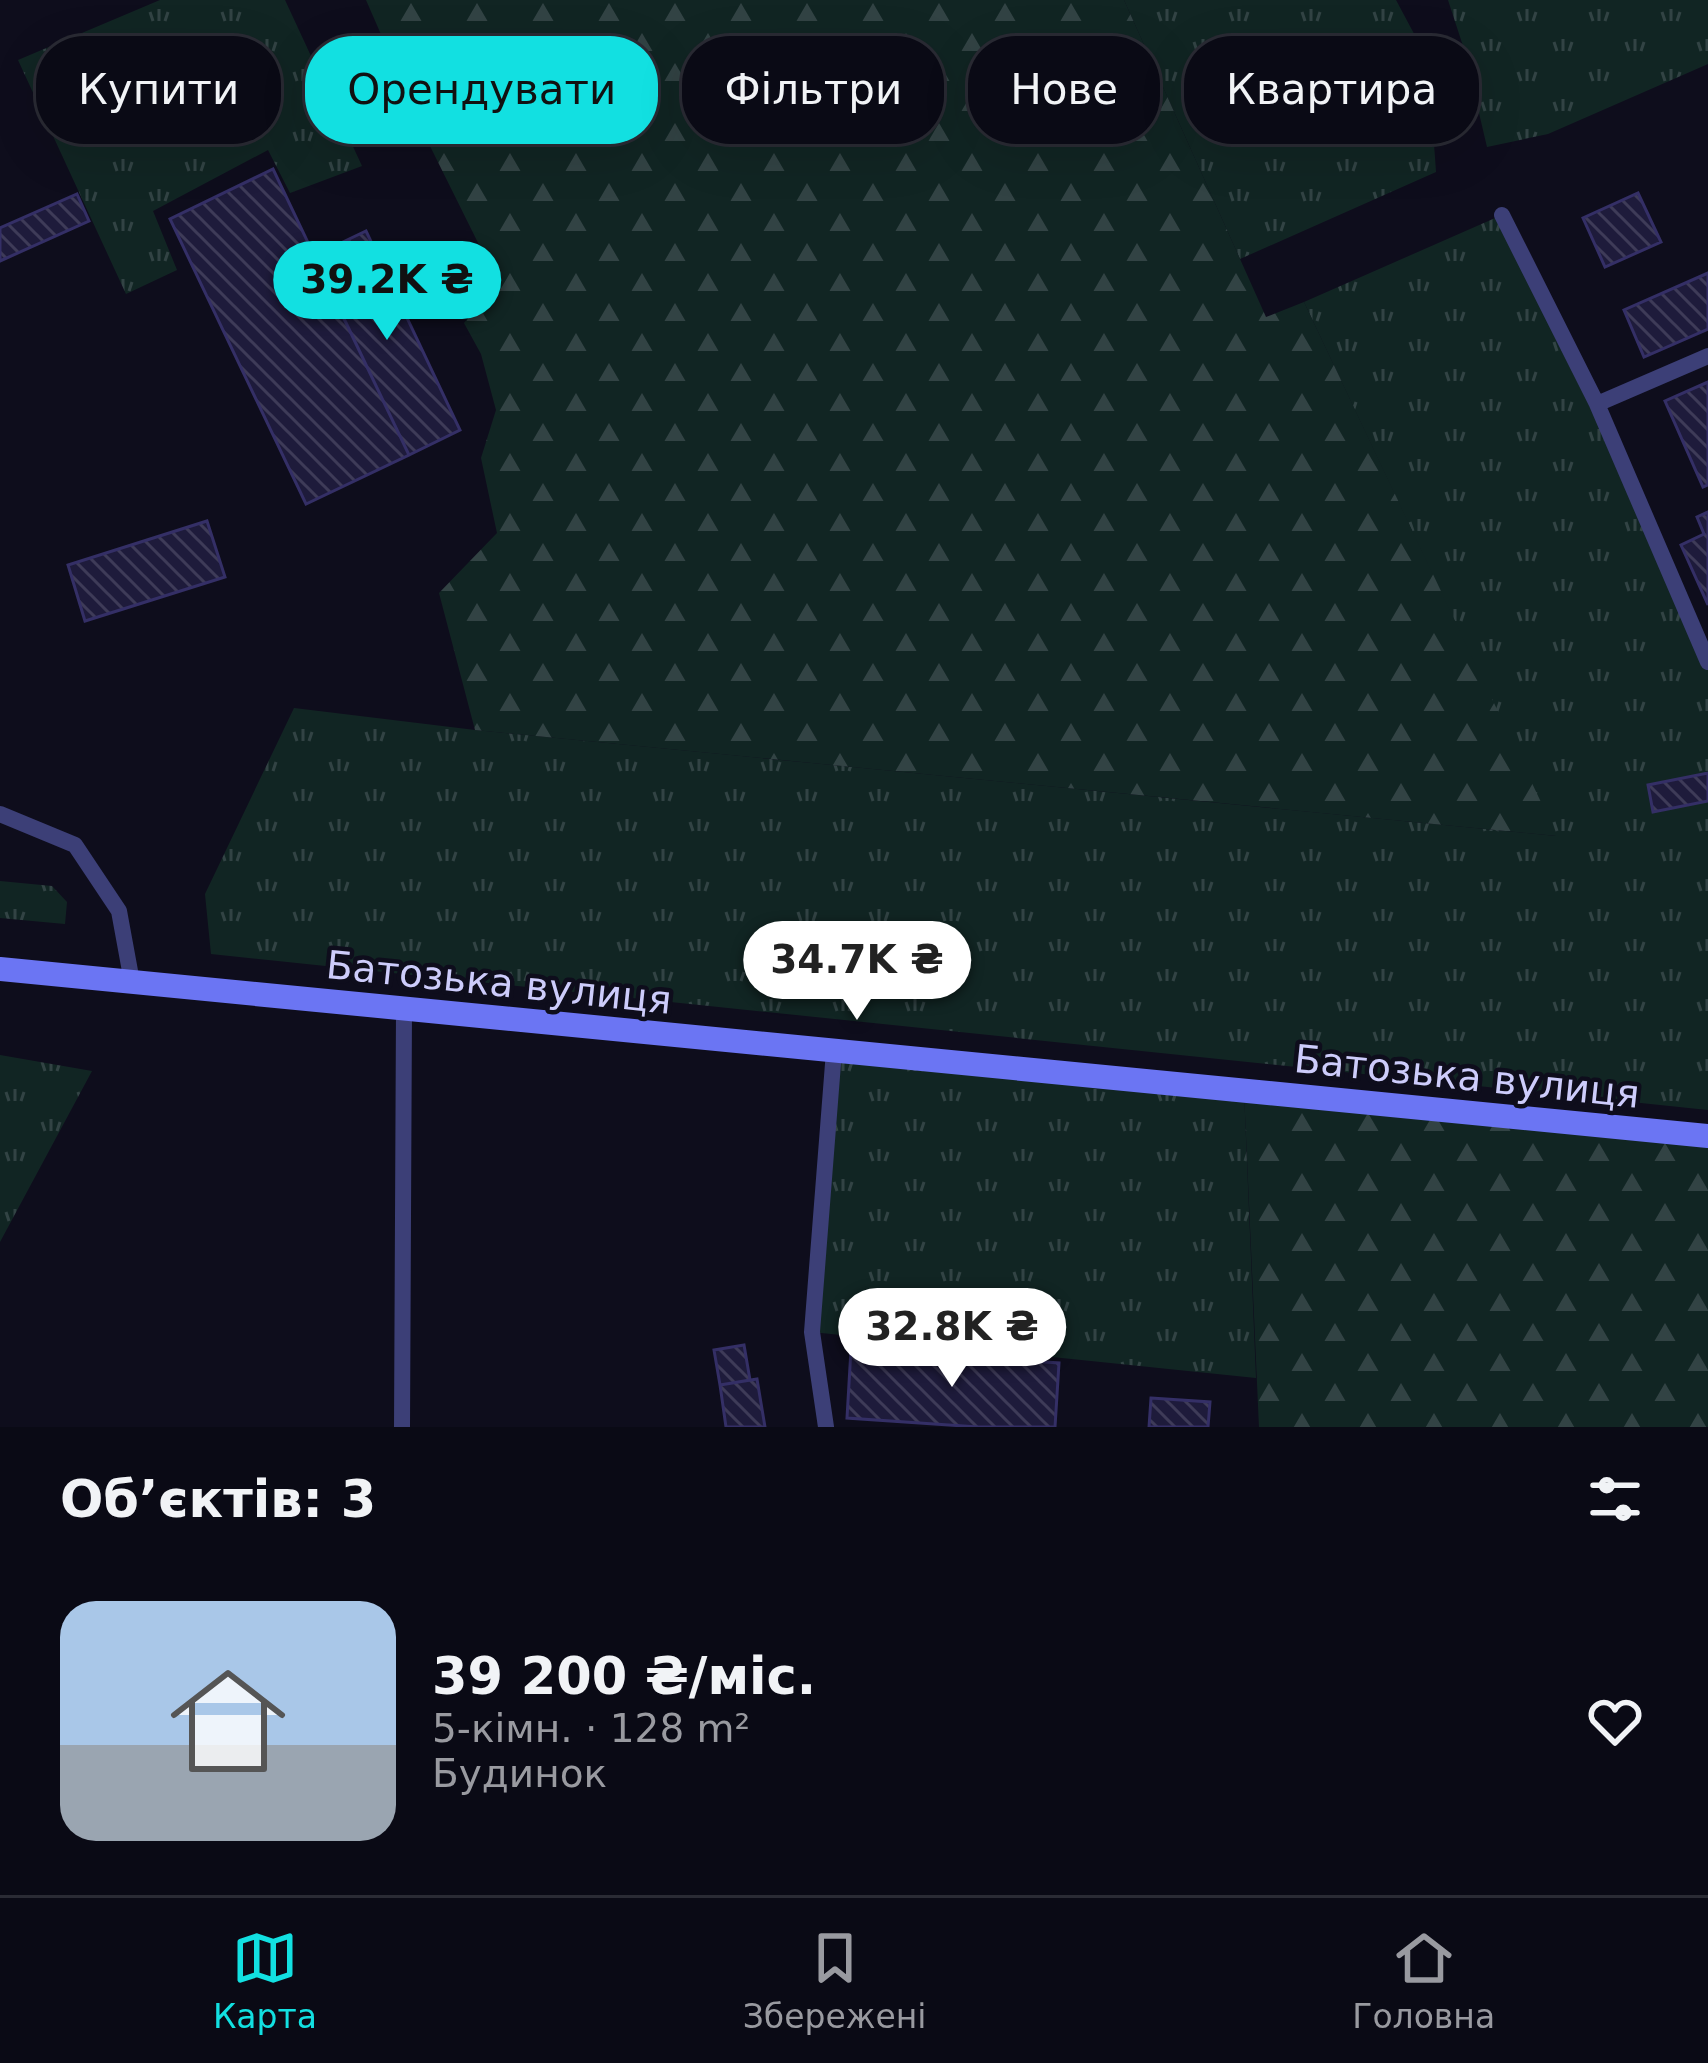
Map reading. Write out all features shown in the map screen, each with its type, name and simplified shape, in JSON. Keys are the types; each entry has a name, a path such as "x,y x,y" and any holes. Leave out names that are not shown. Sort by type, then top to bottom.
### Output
{"street":[{"name":"Батозька вулиця","path":"0,969 1708,1136"}],"lane":[{"path":"1502,215 1597,404 1707,657"},
{"path":"1597,404 1708,356"},
{"path":"0,814 75,845 119,910 132,982"},
{"path":"402,1427 404,1009"},
{"path":"826,1427 812,1332 834,1051"}],"green space":[{"path":"160,0 285,0 305,43 305,144 352,144 362,166 290,193 268,150 153,211 177,270 126,294 57,144 281,144 281,36 75,36"},
{"path":"366,0 1124,0 1140,36 968,36 968,144 1160,144 1160,80 1184,144 1189,144 1266,317 1304,302 1557,836 475,730 439,593 497,533 481,458 496,410 481,354 464,323 497,281 429,144 658,144 658,36 382,36"},
{"path":"1124,0 1396,0 1415,36 1184,36 1184,134 1160,80 1160,36 1140,36"},
{"path":"1448,0 1708,0 1708,64 1548,134 1487,147 1479,113 1479,36 1460,36"},
{"path":"36,52 36,99 18,60"},
{"path":"1188,144 1434,144 1436,172 1240,259"},
{"path":"1502,215 1708,662 1708,1110 211,954 205,894 294,708 475,730 1556,836 1304,302"},
{"path":"0,881 52,886 67,902 65,924 0,918"},
{"path":"834,1051 1244,1091 1256,1378 812,1332"},
{"path":"0,1055 92,1071 0,1242"},
{"path":"1244,1091 1708,1136 1708,1427 1259,1427"}],"building":[{"path":"273,169 409,455 306,504 170,219"},
{"path":"1638,193 1661,242 1605,267 1583,218"},
{"path":"77,194 89,221 0,261 0,228"},
{"path":"366,231 460,430 409,455 314,256"},
{"path":"1708,273 1708,329 1644,357 1624,310"},
{"path":"1708,382 1708,485 1703,487 1665,401"},
{"path":"1708,512 1708,605 1681,545 1704,534 1697,517"},
{"path":"207,521 225,577 85,621 68,565"},
{"path":"1708,773 1708,801 1653,812 1648,785"},
{"path":"744,1345 750,1380 720,1385 714,1350"},
{"path":"851,1349 1059,1363 1055,1427 847,1418"},
{"path":"757,1379 765,1427 726,1427 720,1385"},
{"path":"1151,1398 1210,1402 1208,1427 1149,1427"}]}
